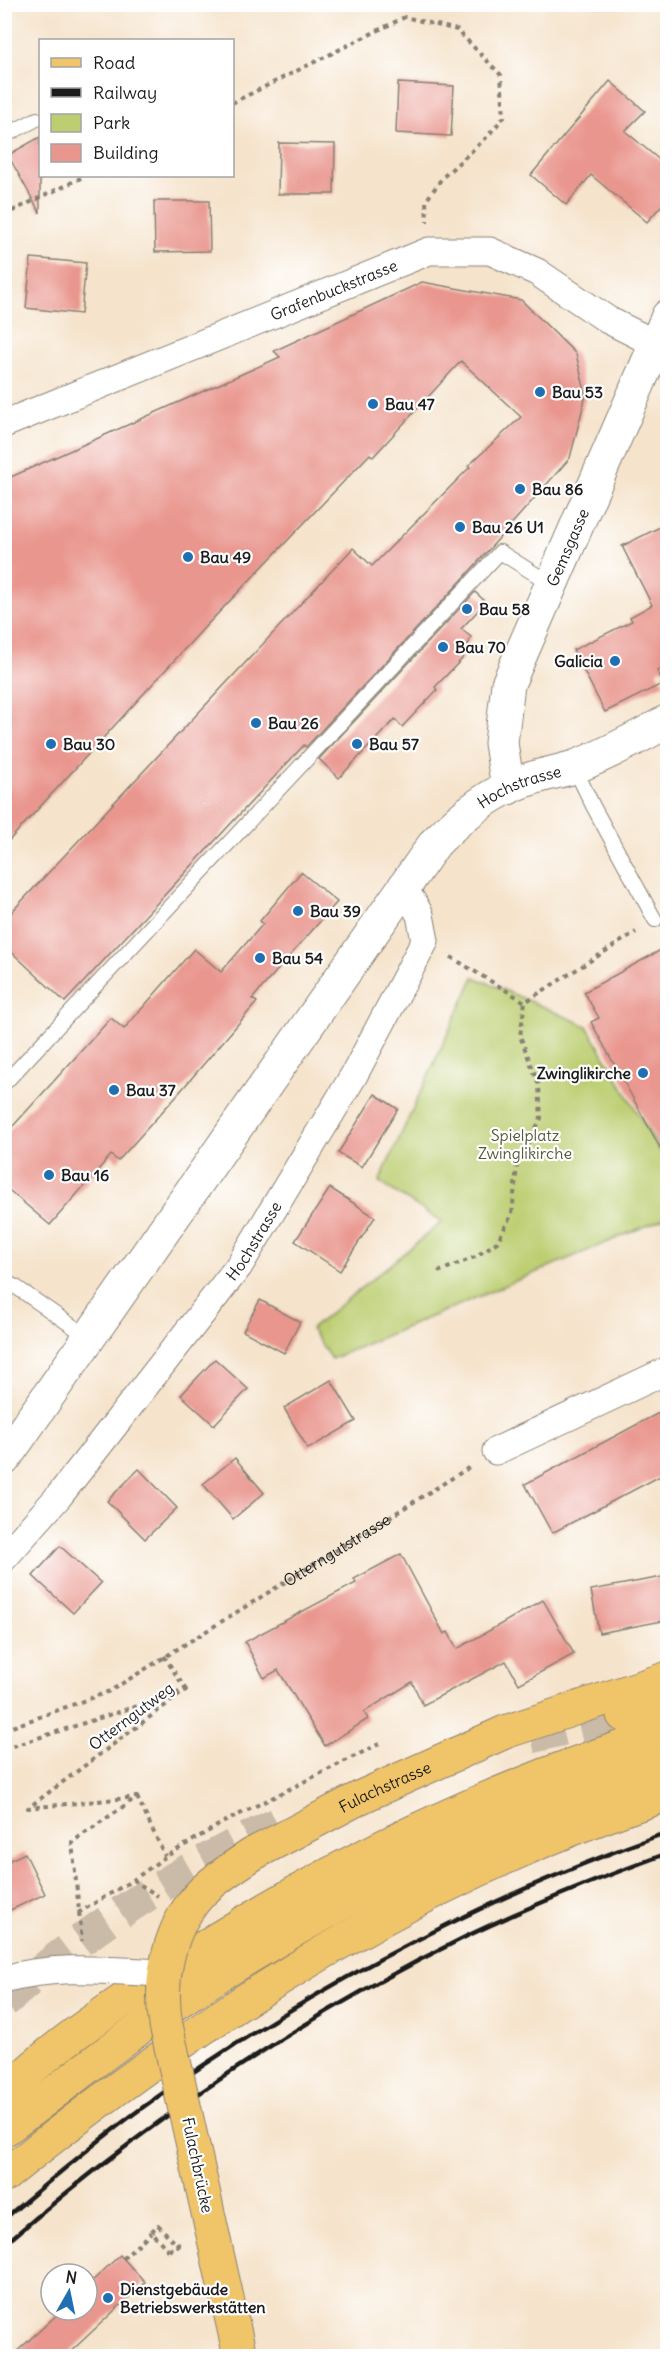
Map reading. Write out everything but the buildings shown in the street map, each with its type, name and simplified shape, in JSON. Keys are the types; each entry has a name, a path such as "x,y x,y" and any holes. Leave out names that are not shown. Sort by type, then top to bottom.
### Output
{"main road":[{"name":"Fulachstrasse","path":"165,1973 173,1940 185,1915 203,1892 253,1854 363,1796 504,1732 668,1678"},
{"path":"623,1715 668,1705"},
{"path":"4,2094 61,2044 131,1995 226,1932 341,1867 427,1826 537,1779 668,1732"},
{"path":"4,2130 88,2065 178,2002 238,1964 358,1895 470,1841 598,1790 668,1766"},
{"path":"4,2176 49,2140 179,2045 254,1994 314,1958 421,1899 493,1863 569,1831 668,1794"},
{"name":"Fulachbrücke","path":"165,1973 163,2007 166,2025 240,2356"}],"street":[{"name":"Grafenbuckstrasse","path":"4,424 429,251 490,251 537,272 608,320 662,330"},
{"name":"Gemsgasse","path":"508,788 501,743 508,684 662,330"},
{"name":"Hochstrasse","path":"4,1459 435,843 453,824 508,788 531,778 574,767 665,729"},
{"path":"401,890 412,901 420,915 425,941"},
{"name":"Hochstrasse","path":"4,1558 59,1496 239,1266 354,1075 425,941"},
{"path":"496,1451 668,1370"},
{"path":"4,1979 54,1969 86,1968 165,1973"}],"lane":[{"path":"4,136 37,119"},
{"path":"4,1084 500,552 552,586"},
{"path":"574,767 655,920"},
{"path":"4,1281 88,1337"}],"path":[{"path":"234,102 405,17 457,30 501,75 504,117 485,139 442,178 426,201 429,251"},
{"path":"4,216 83,177"},
{"path":"438,1272 476,1257 496,1242 512,1214 517,1166 541,1118 539,1085 520,1036 525,1002 655,920"},
{"path":"425,941 525,1002"},
{"name":"Otterngutstrasse","path":"4,1730 110,1691 496,1451"},
{"path":"164,1656 186,1690"},
{"name":"Otterngutweg","path":"4,1749 186,1690"},
{"name":"Otterngutweg","path":"137,1797 28,1808 186,1690"},
{"path":"78,1913 222,1823 345,1764 379,1744"},
{"path":"86,1968 78,1913 72,1842 137,1797 165,1857"},
{"path":"222,1823 229,1826"},
{"path":"123,2259 158,2225 182,2250"},
{"path":"151,2232 169,2251 182,2239"}],"green space":[{"name":"Spielplatz Zwinglikirche","path":"474,977 587,1026 667,1163 667,1217 331,1359 311,1329 442,1222 379,1182"}],"tunnel":[{"path":"531,1737 623,1715"},
{"path":"4,2002 68,1950 135,1903 206,1860 279,1823"}],"railway":[{"path":"4,2219 92,2146 146,2105 269,2023 333,1985 397,1950 530,1886 668,1832"},
{"path":"4,2245 57,2200 168,2115 284,2038 344,2002 467,1936 566,1892 668,1853"}],"place":[{"name":"Bau 53","path":"540,392"},
{"name":"Bau 47","path":"373,404"},
{"name":"Bau 86","path":"520,489"},
{"name":"Bau 26 U1","path":"460,527"},
{"name":"Bau 49","path":"188,557"},
{"name":"Bau 58","path":"467,609"},
{"name":"Bau 70","path":"443,647"},
{"name":"Galicia","path":"615,661"},
{"name":"Bau 26","path":"256,723"},
{"name":"Bau 30","path":"51,744"},
{"name":"Bau 57","path":"357,744"},
{"name":"Bau 39","path":"298,911"},
{"name":"Bau 54","path":"260,958"},
{"name":"Zwinglikirche","path":"643,1073"},
{"name":"Bau 37","path":"114,1090"},
{"name":"Bau 16","path":"49,1175"},
{"name":"Dienstgebäude Betriebswerkstätten","path":"108,2298"}]}
